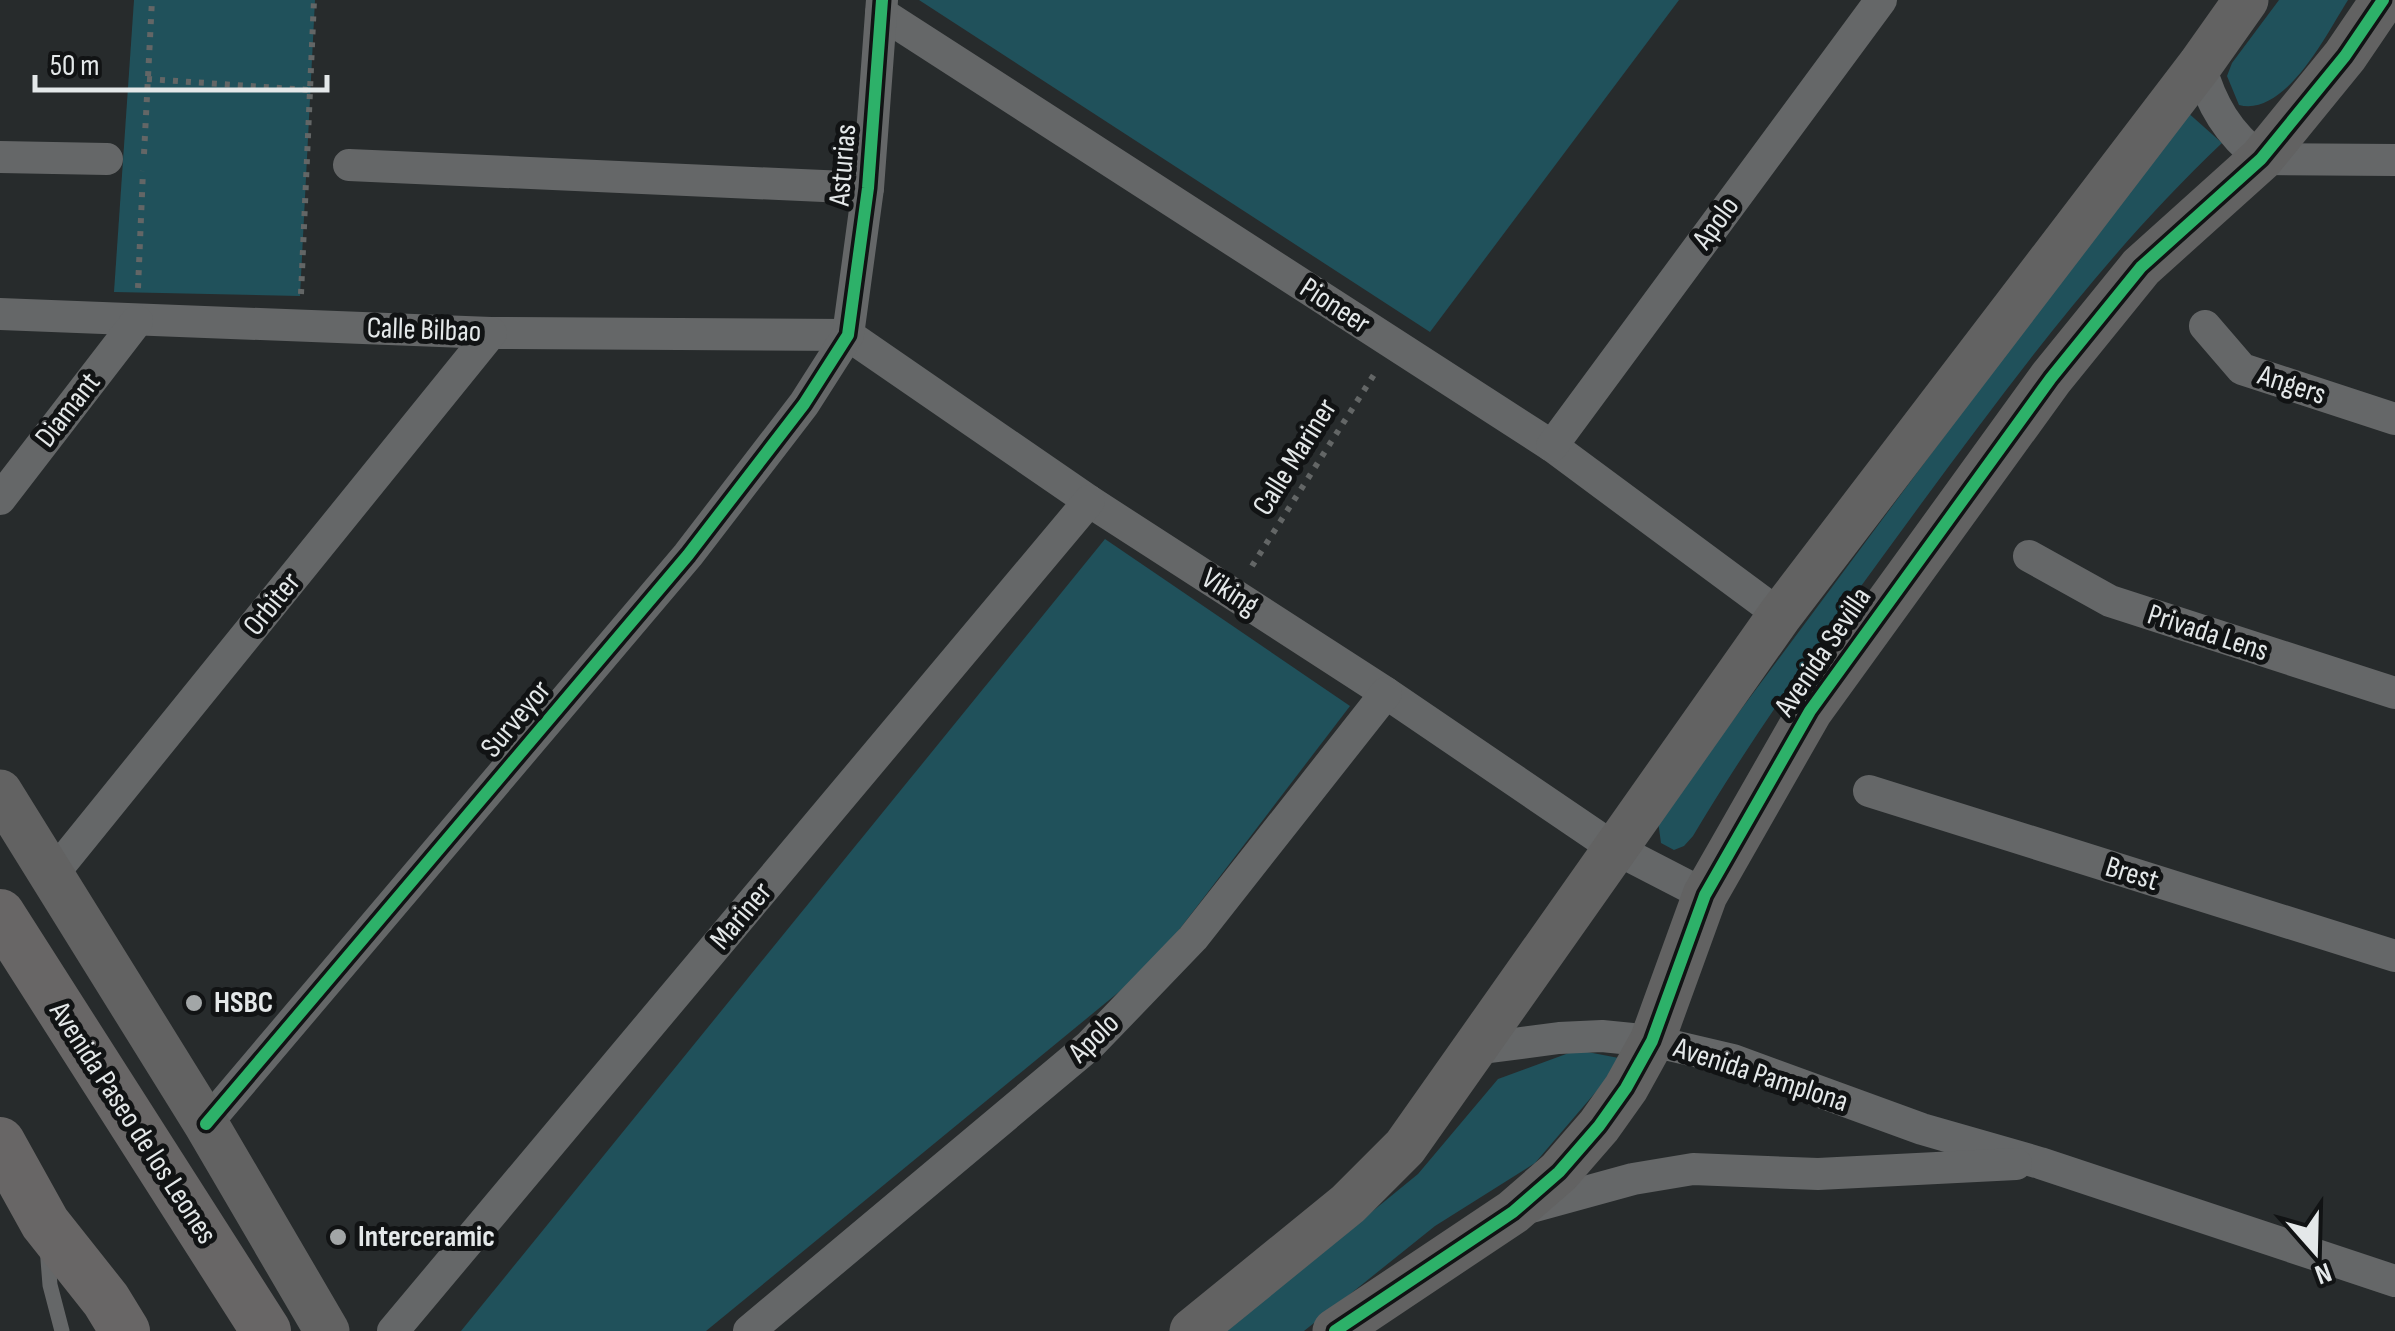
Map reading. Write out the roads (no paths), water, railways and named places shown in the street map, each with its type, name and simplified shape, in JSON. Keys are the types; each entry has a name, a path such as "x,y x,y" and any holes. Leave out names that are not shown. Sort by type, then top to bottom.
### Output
{"main road":[{"name":"Avenida Paseo de los Leones","path":"0,914 266,1331"},
{"path":"0,1142 45,1223 115,1315 156,1331"}],"street":[{"name":"Apolo","path":"1552,446 1881,0"},
{"name":"Avenida Sevilla","path":"1192,1331 1348,1204 1394,1159 1780,614 2246,0"},
{"name":"Avenida Sevilla","path":"1335,1331 1513,1212 1559,1172 1599,1126 1652,1041 1704,895 1810,711 2051,378 2141,267 2261,159 2345,56 2383,0"},
{"name":"Pioneer","path":"881,6 1552,446 1780,614"},
{"name":"Asturias","path":"848,334 868,188 881,6"},
{"path":"2200,65 2218,114 2261,159 2395,160"},
{"path":"0,157 107,159"},
{"path":"350,165 868,188"},
{"name":"Calle Bilbao","path":"0,314 491,333 848,334"},
{"name":"Diamant","path":"0,499 137,321"},
{"name":"Angers","path":"2205,326 2242,369 2395,420"},
{"name":"Orbiter","path":"53,874 491,333"},
{"name":"Viking","path":"848,334 1089,502 1386,694 1614,848 1704,895"},
{"name":"Surveyor","path":"206,1124 688,555 804,404 848,334"},
{"name":"Mariner","path":"392,1331 1089,502"},
{"name":"Privada Lens","path":"2029,556 2110,601 2395,693"},
{"name":"Apolo","path":"749,1331 1089,1046 1193,938 1386,694"},
{"path":"0,792 206,1124 327,1331"},
{"name":"Brest","path":"1869,792 2395,956"},
{"name":"Avenida Pamplona","path":"1475,1049 1602,1036 1652,1041 1733,1060 1922,1128 2040,1163 2395,1281"},
{"name":"Avenida Pamplona","path":"1513,1212 1633,1178 1693,1169 1818,1174 2040,1163"},
{"path":"0,1170 45,1223"}],"lane":[{"path":"45,1223 50,1285 62,1331"}],"place":[{"name":"HSBC","path":"194,1003"},
{"name":"Interceramic","path":"338,1237"}]}
